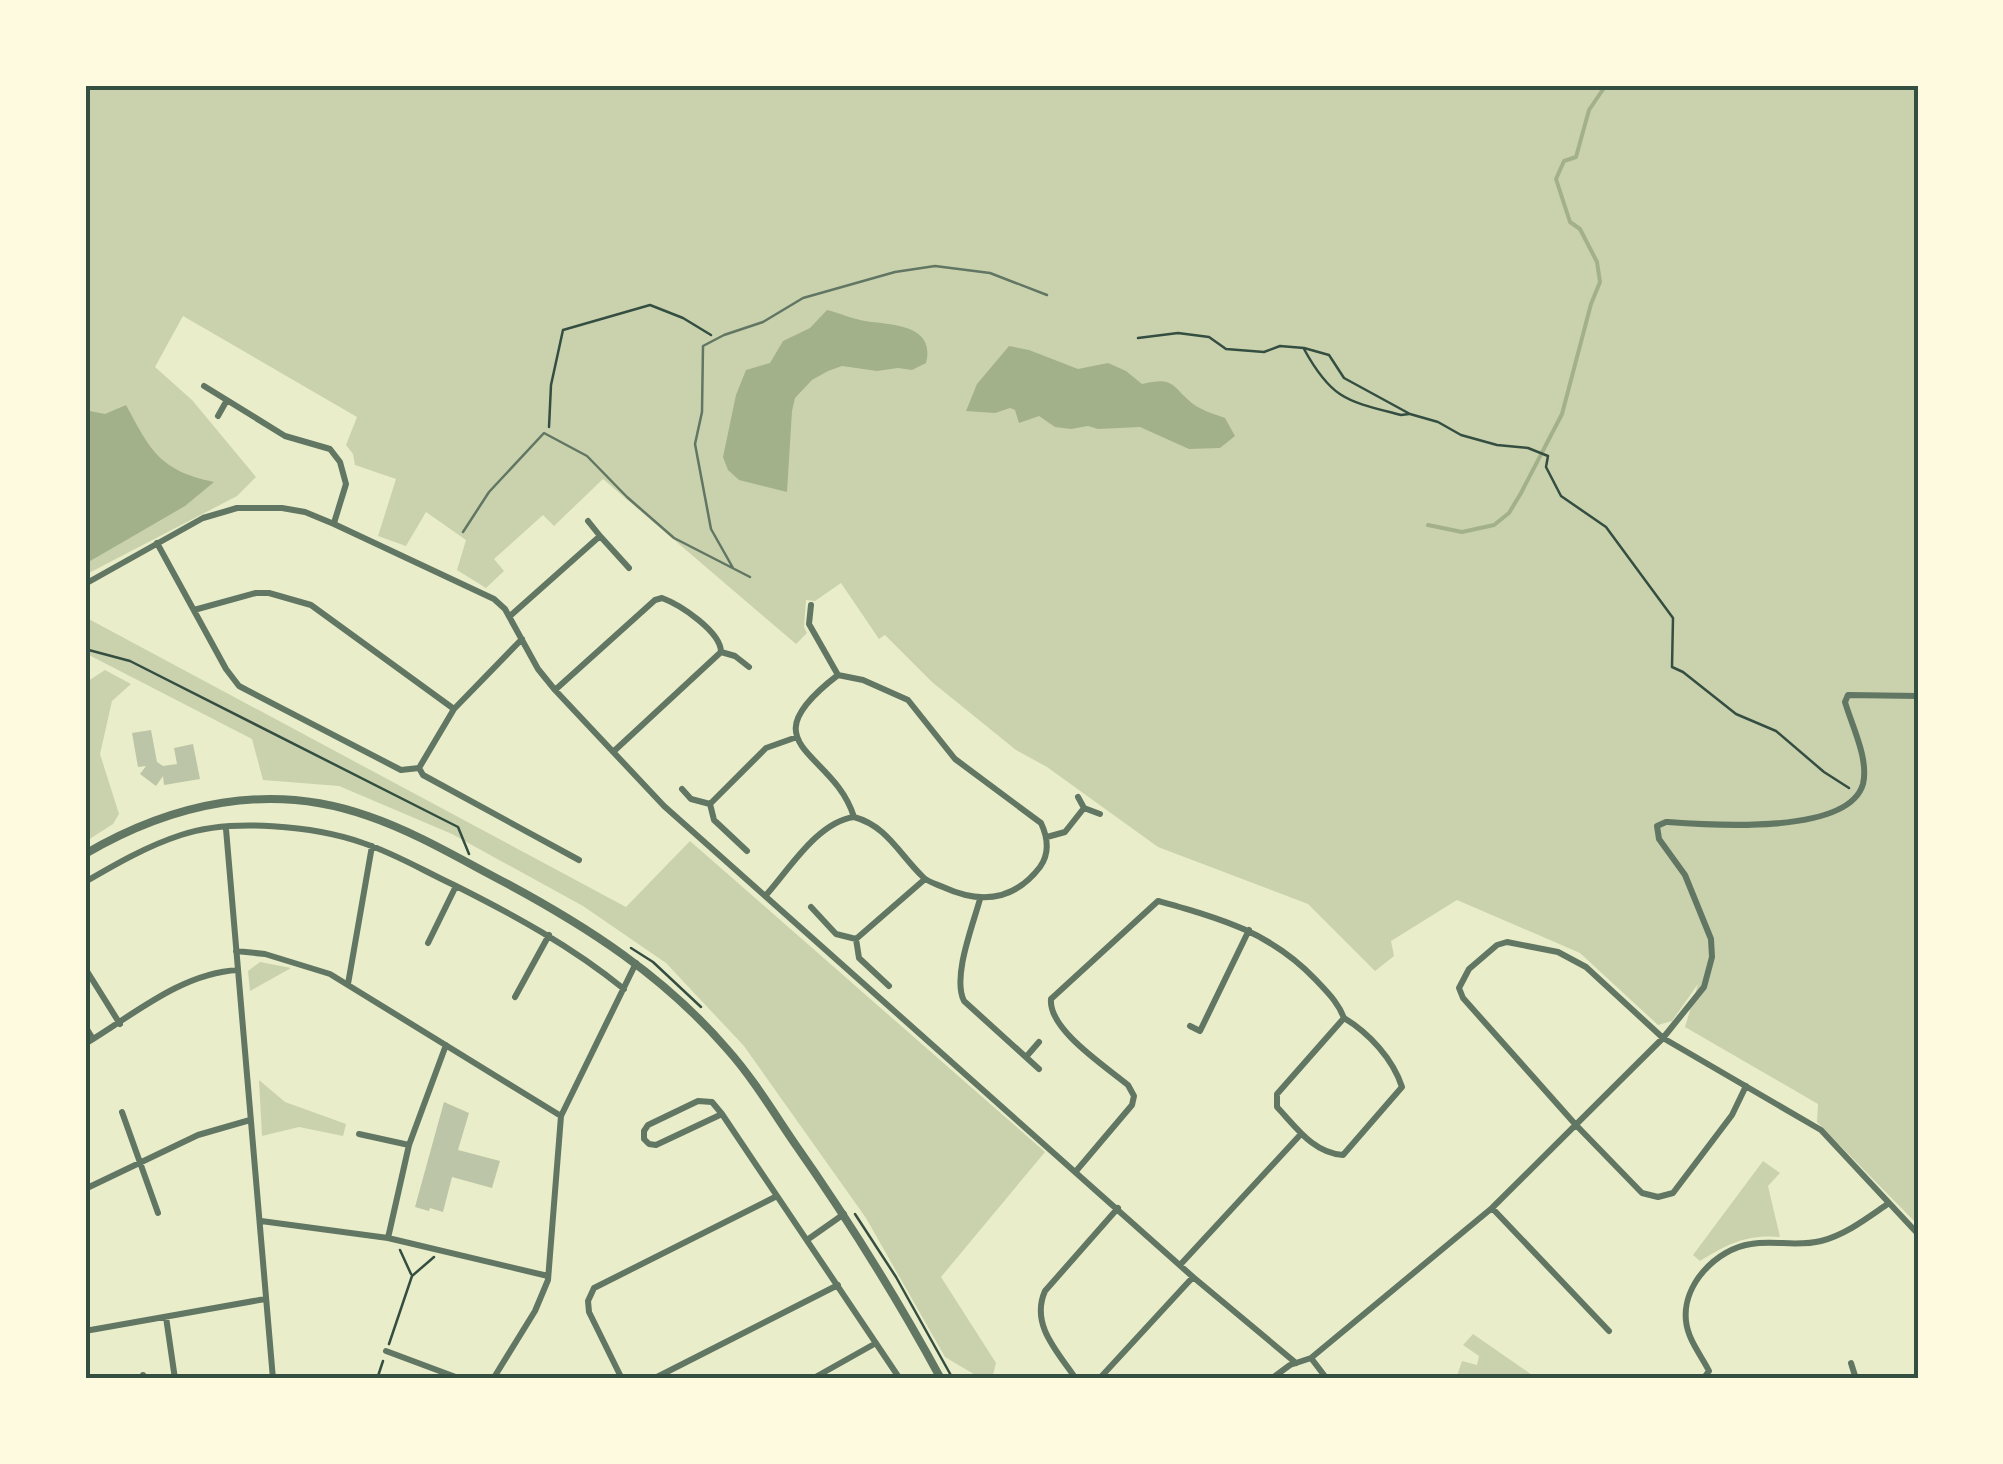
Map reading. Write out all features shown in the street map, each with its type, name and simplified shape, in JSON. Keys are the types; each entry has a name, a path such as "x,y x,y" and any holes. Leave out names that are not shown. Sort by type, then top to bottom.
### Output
{"street":[{"path":"204,386 285,436 330,449 340,462 346,484 334,524"},
{"path":"218,416 227,400"},
{"path":"85,584 204,518 237,508 282,508 334,524 494,599 510,616 538,669 555,690 685,826 767,894 837,961 1077,1170 1193,1277 1296,1363"},
{"path":"588,521 629,568"},
{"path":"510,616 600,536"},
{"path":"156,543 239,686 401,770 419,768"},
{"path":"194,610 256,593 311,606 454,709"},
{"path":"555,690 655,600 662,598 676,604 718,638 721,652"},
{"path":"767,894 826,828 839,819 854,817 883,831 925,880 961,895 980,899 1012,891 1030,879 1045,860 1047,837 1041,823 956,759 908,700 863,680 838,674 809,624 811,605"},
{"path":"419,768 454,709 522,639"},
{"path":"721,652 750,667"},
{"path":"614,752 721,652"},
{"path":"838,674 805,702 795,726 802,749 848,797 854,817"},
{"path":"1271,1379 1310,1358 1492,1208 1663,1038 1704,987 1712,939 1685,875 1659,840 1657,826 1666,822 1727,826 1823,816 1839,810 1859,794 1864,780 1864,764 1845,702 1848,695 1918,696"},
{"path":"710,804 766,748 797,737"},
{"path":"419,768 422,775 579,860"},
{"path":"682,789 691,799 710,804"},
{"path":"1078,797 1084,808 1100,814"},
{"path":"85,854 136,826 213,803 278,798 333,805 398,828 575,920 680,1000 730,1051 848,1212 941,1379"},
{"path":"710,804 714,820 747,852"},
{"path":"1047,837 1066,832 1084,808"},
{"path":"85,882 123,859 185,833 274,825 322,830 372,846 504,910 548,934 624,989"},
{"path":"226,829 273,1379"},
{"path":"348,984 372,846"},
{"path":"856,939 925,880"},
{"path":"428,943 456,886"},
{"path":"980,899 960,992 964,1001 1039,1068"},
{"path":"1077,1170 1132,1106 1134,1096 1128,1085 1058,1026 1050,1011 1051,999 1158,900 1249,930 1294,956 1340,1006 1344,1018 1357,1026 1396,1068 1402,1088 1343,1155 1331,1154 1301,1134 1277,1106 1277,1094 1344,1018"},
{"path":"811,908 836,934 856,939"},
{"path":"1190,1026 1200,1031 1249,930"},
{"path":"515,997 548,934"},
{"path":"856,939 859,958 889,986"},
{"path":"1746,1086 1732,1114 1678,1186 1658,1198 1642,1192 1575,1124 1463,998 1460,988 1469,969 1497,944 1508,942 1558,952 1586,966 1663,1038 1746,1086 1821,1130 1918,1234"},
{"path":"236,952 278,958 330,974 561,1116"},
{"path":"494,1379 541,1300 548,1276 561,1116 636,963"},
{"path":"85,968 120,1024"},
{"path":"85,1044 190,979 216,971 238,970"},
{"path":"85,1026 94,1039"},
{"path":"1026,1057 1039,1042"},
{"path":"392,1238 410,1145 446,1045"},
{"path":"722,1114 656,1145 644,1138 648,1125 698,1101 712,1102 722,1114 900,1379"},
{"path":"122,1112 158,1213"},
{"path":"85,1189 198,1136 250,1120"},
{"path":"358,1134 410,1145"},
{"path":"1180,1265 1301,1134"},
{"path":"622,1379 589,1312 588,1301 594,1288 777,1196"},
{"path":"1703,1379 1709,1371 1692,1340 1686,1318 1698,1276 1736,1248 1820,1241 1847,1232 1889,1203"},
{"path":"1076,1379 1042,1326 1041,1301 1118,1208"},
{"path":"1492,1208 1609,1331"},
{"path":"807,1240 848,1212"},
{"path":"260,1220 392,1238 548,1276"},
{"path":"1099,1379 1193,1277"},
{"path":"653,1379 838,1286"},
{"path":"86,1327 265,1300"},
{"path":"166,1317 174,1379"},
{"path":"812,1379 876,1342"},
{"path":"386,1352 461,1379"},
{"path":"1310,1358 1327,1379"},
{"path":"1851,1363 1856,1379"}],"lane":[{"path":"733,568 711,528 696,444 702,412 703,346 764,322 803,298 895,272 936,266 990,273 1047,295"},
{"path":"462,532 488,492 544,433 587,456 674,538 750,577"}],"path":[{"path":"544,433 549,427 550,386 564,330 650,305 684,318 716,338"},
{"path":"1138,338 1178,333 1209,337 1226,350 1264,352 1280,346 1329,355 1344,378 1410,414 1462,435 1548,456 1546,467 1561,496 1606,527 1673,618 1672,668 1683,672 1736,714 1776,731 1824,772 1859,794"},
{"path":"1304,348 1321,380 1341,396 1401,415 1410,414"},
{"path":"85,650 130,661 458,827 470,856"},
{"path":"628,946 664,972 708,1014"},
{"path":"848,1212 896,1277 953,1379"},
{"path":"392,1238 412,1276"},
{"path":"377,1379 412,1276 442,1250"}],"shaded area":[{"path":"85,85 1918,85 1918,1225 1817,1122 1818,1104 1685,1027 1698,984 1672,1021 1658,1025 1580,953 1457,900 1391,941 1394,956 1375,971 1308,904 1158,847 1047,767 1016,750 932,682 885,635 879,639 841,583 815,601 806,600 807,633 796,644 603,479 554,526 543,515 494,559 504,571 486,588 457,570 466,540 426,512 406,546 378,536 396,479 355,465 346,445 357,417 183,316 155,367 192,400 256,477 237,496 85,575"},
{"path":"827,310 909,329 924,341 926,363 912,370 842,366 812,380 795,398 792,411 787,492 739,480 728,470 723,457 736,395 746,370 770,363 783,341 810,328"},
{"path":"1009,346 1078,369 1108,363 1142,384 1167,382 1197,406 1225,418 1235,436 1220,448 1189,449 1140,427 1071,429 1055,427 1039,416 1019,423 1015,410 1010,408 995,413 966,411 977,384"},
{"path":"126,405 159,456 181,471 214,482 185,506 85,564 85,410 105,414"},
{"path":"85,617 626,907 690,841 1045,1152 941,1277 996,1363 992,1379 982,1379 945,1357 866,1218 744,1046 666,963 583,906 452,834 339,786 263,780 252,739 85,653"},
{"path":"105,670 131,684 112,701 100,754 119,814 113,824 85,842 85,683"},
{"path":"260,962 291,968 250,991 248,971"},
{"path":"259,1080 285,1102 346,1124 343,1136 299,1127 262,1136"},
{"path":"1763,1161 1780,1173 1768,1186 1780,1237 1738,1242 1700,1261 1693,1255"},
{"path":"1473,1334 1534,1379 1456,1379 1462,1361 1477,1365 1479,1356 1463,1345"}],"building":[{"path":"151,730 157,762 163,766 177,764 174,748 193,744 200,779 164,785 163,776 156,786 140,774 146,766 138,767 132,733"},
{"path":"444,1102 469,1113 458,1150 500,1161 492,1188 452,1177 443,1212 430,1208 429,1211 415,1207"}],"waterway":[{"path":"1428,525 1462,532 1494,525 1509,513 1562,414 1600,282 1597,262 1580,229 1570,222 1556,179 1564,161 1576,157 1589,110 1606,85"},
{"path":"1902,85 1918,85"}]}
